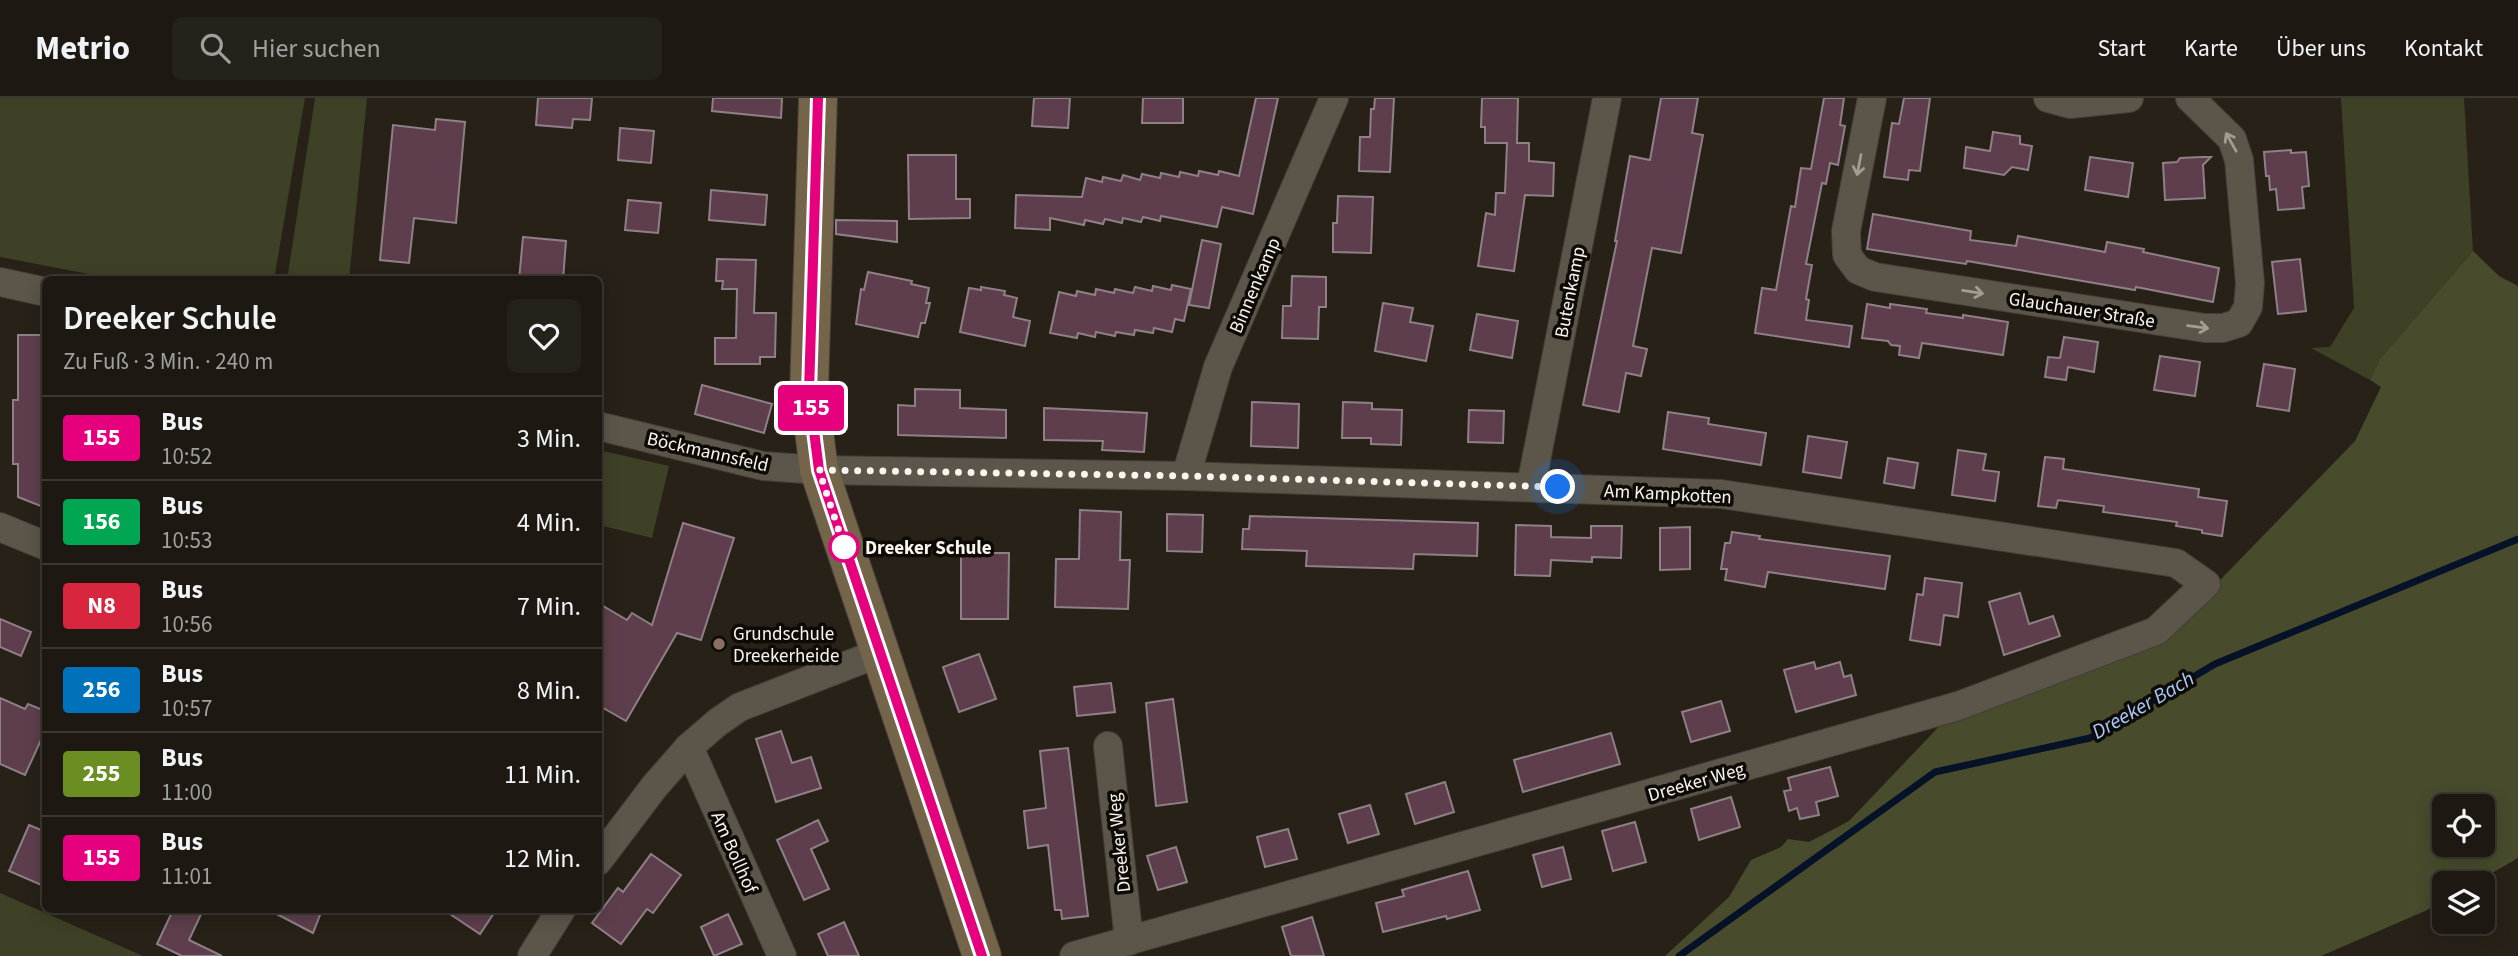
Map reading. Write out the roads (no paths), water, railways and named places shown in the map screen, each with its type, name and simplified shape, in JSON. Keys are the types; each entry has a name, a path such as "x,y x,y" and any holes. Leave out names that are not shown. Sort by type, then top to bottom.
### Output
{"main road":[{"path":"818,98 809,392 819,470 982,956"}],"street":[{"name":"Binnenkamp","path":"1186,476 1218,367 1334,98"},
{"name":"Butenkamp","path":"1531,486 1607,98"},
{"name":"Glauchauer Straße","path":"1872,98 1846,231 1847,255 1858,270 1875,277 2205,328 2223,328 2239,323 2248,307 2250,283 2239,160 2232,139 2190,98"},
{"path":"2048,98 2070,104 2129,98"},
{"path":"0,282 42,291"},
{"name":"Böckmannsfeld","path":"602,427 763,466 819,470"},
{"name":"Am Kampkotten","path":"819,470 1186,476 1721,494 2176,563"},
{"path":"0,527 42,544"},
{"name":"Dreeker Weg","path":"1074,956 1958,706 2156,631 2206,584 2176,563"},
{"path":"602,856 654,787 689,747 718,722 740,707 879,653"},
{"name":"Dreeker Weg","path":"1108,746 1129,941"},
{"name":"Am Bollhof","path":"689,747 782,956"},
{"path":"532,956 559,913"}],"waterway":[{"name":"Dreeker Bach","path":"1679,956 1935,772 2090,738 2215,664 2518,539"}],"place":[{"name":"Dreeker Schule","path":"844,547"},
{"name":"Grundschule Dreekerheide","path":"719,644"}]}
